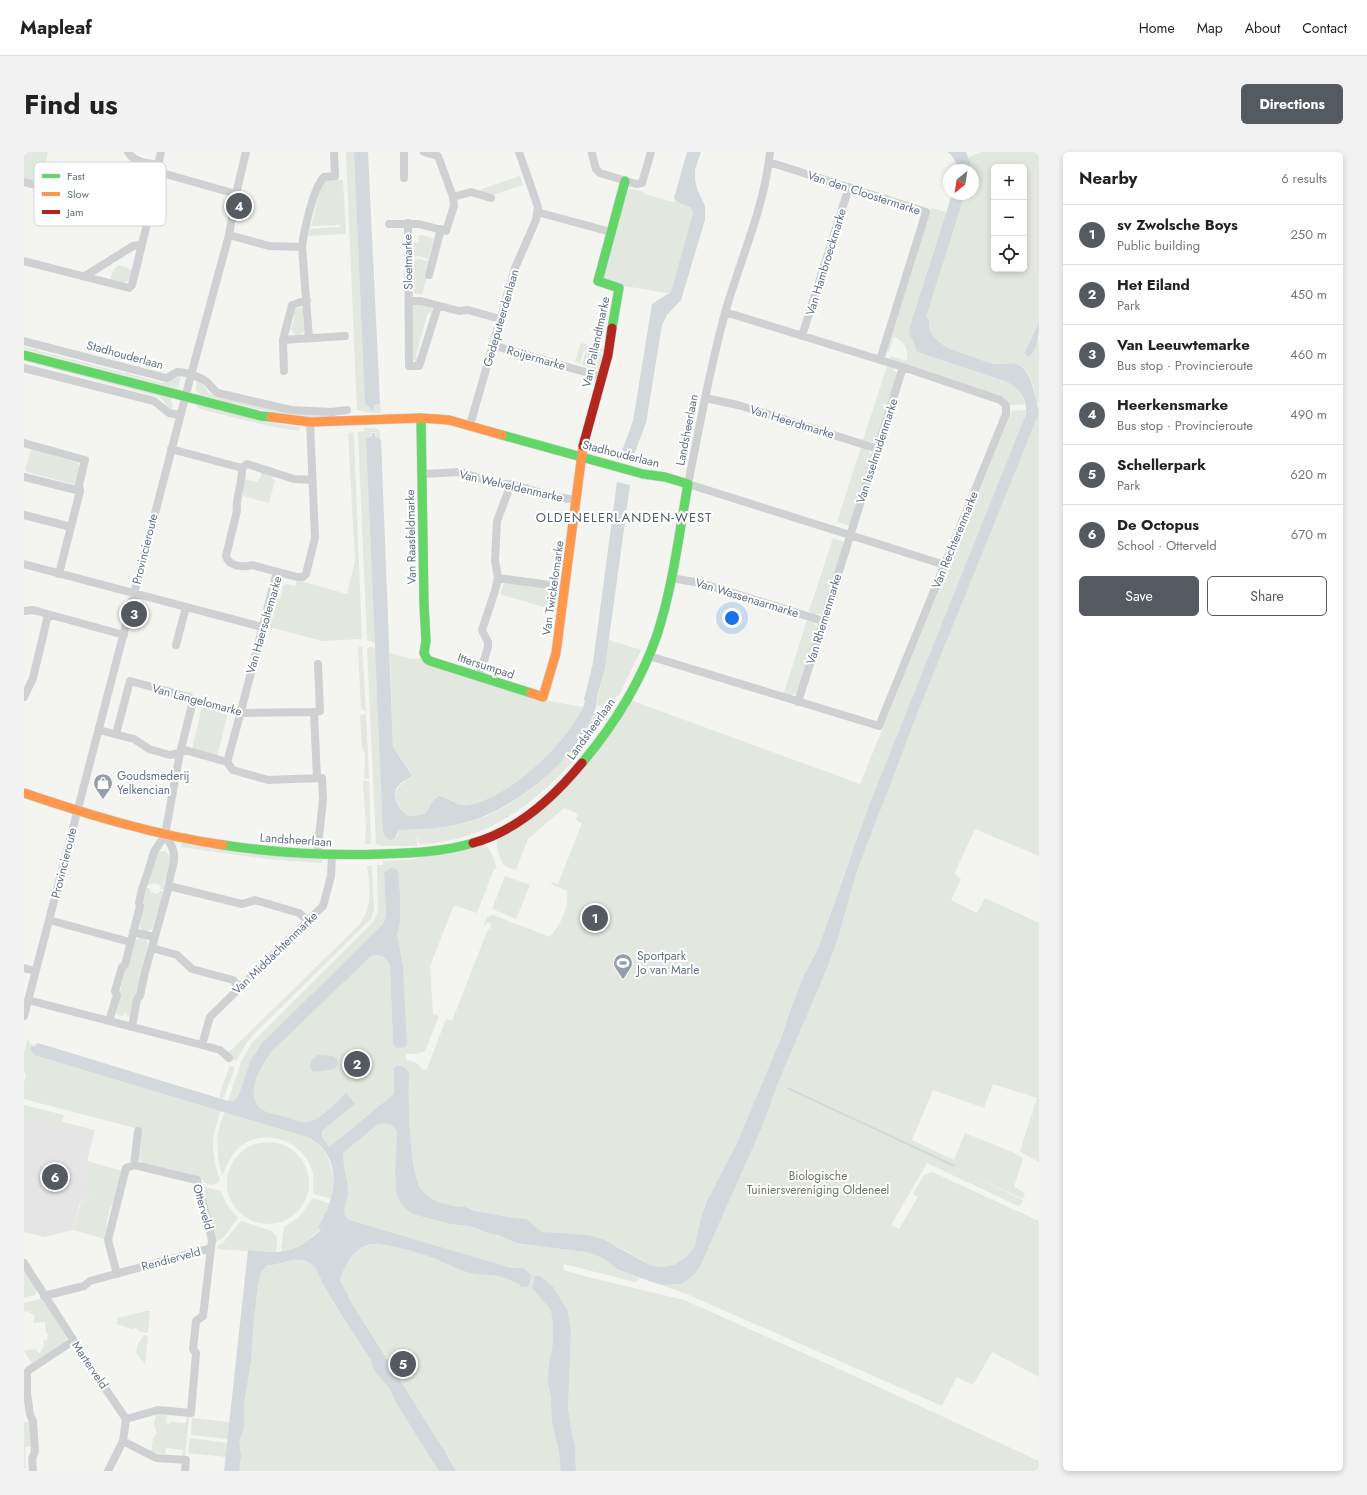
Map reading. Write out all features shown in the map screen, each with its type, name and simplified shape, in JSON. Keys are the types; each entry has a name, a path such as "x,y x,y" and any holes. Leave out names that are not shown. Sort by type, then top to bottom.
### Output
{"street":[{"path":"128,152 134,159 146,162"},
{"path":"159,162 161,152"},
{"name":"Provincieroute","path":"24,1016 171,449 229,235 236,194 246,152"},
{"path":"309,338 302,247 303,238 320,182 324,177 335,176 334,152"},
{"path":"404,152 404,178"},
{"name":"Sloetmarke","path":"389,224 419,224 446,231 454,206 453,197 438,156 424,152"},
{"name":"Gedeputeerdenlaan","path":"470,425 515,268 536,220 538,207 519,152"},
{"path":"592,152 596,169 600,174 636,184 642,183 651,152"},
{"name":"Landsheerlaan","path":"24,793 119,824 165,835 228,846 317,854 374,855 456,848 489,838 542,804 588,757 624,705 649,656 662,617 671,578 712,363 725,312 760,201 770,152"},
{"name":"Van den Cloostermarke","path":"769,162 926,212 880,360"},
{"path":"166,174 236,194"},
{"name":"Van Pallandtmarke","path":"581,457 608,355 619,288 598,281 625,181"},
{"path":"24,182 34,185"},
{"name":"Van Hambroeckmarke","path":"802,336 849,188"},
{"path":"453,197 471,192 491,198"},
{"path":"537,212 611,232"},
{"name":"Sloetmarke","path":"408,224 409,366 419,366 438,306"},
{"path":"24,261 129,288 132,286 146,226"},
{"name":"Sloetmarke","path":"429,275 441,230"},
{"path":"229,235 269,246 302,247"},
{"path":"85,276 133,246 141,245"},
{"path":"284,371 283,340 292,306 306,300"},
{"name":"Sloetmarke","path":"409,301 421,301 459,311 468,310 500,320"},
{"name":"Van Rechterenmarke","path":"649,656 879,726 1006,414 1007,409 1004,402 1000,400 903,367 725,312"},
{"path":"283,340 345,336"},
{"name":"Stadhouderlaan","path":"24,341 166,378 176,372 191,375 206,381 214,391 218,393 291,410 331,412 347,410"},
{"name":"Roijermarke","path":"492,345 602,377"},
{"name":"Stadhouderlaan","path":"24,355 261,416 310,422 421,418 448,420 470,425 643,474 665,477 945,565"},
{"name":"Van Isselmudenmarke","path":"850,535 903,367"},
{"path":"24,368 154,401 169,413 180,415"},
{"name":"Van Heerdtmarke","path":"705,398 738,405 878,449"},
{"path":"331,412 331,422"},
{"name":"Van Raasfeldmarke","path":"421,418 426,641 424,649 425,655"},
{"name":"Van Haersoltemarke","path":"227,762 277,572 303,577 306,574 315,538 310,422"},
{"path":"24,454 25,444 85,460 79,485 80,491 59,574"},
{"path":"171,449 242,468"},
{"name":"Van Twickelomarke","path":"543,697 556,653 581,457"},
{"path":"242,468 247,464 294,479 312,480"},
{"path":"242,468 243,474 236,505 237,511 226,556 227,560 230,563 245,567 252,565 277,572"},
{"name":"Van Welveldenmarke","path":"422,474 461,472 497,484 511,484 551,496 576,500"},
{"path":"24,477 80,491"},
{"path":"479,676 488,647 488,642 482,630 498,578 494,560 497,521 511,484"},
{"path":"24,515 71,527"},
{"name":"Van Rhemenmarke","path":"798,702 850,535"},
{"path":"24,564 262,627"},
{"path":"498,578 565,587"},
{"name":"Van Wassenaarmarke","path":"671,578 701,583 823,621"},
{"path":"176,645 186,607"},
{"path":"24,611 33,610 124,635"},
{"path":"24,697 33,678 48,615"},
{"name":"Ittersumpad","path":"425,655 430,661 543,697"},
{"path":"317,778 314,712 320,711 318,664"},
{"name":"Van Langelomarke","path":"116,734 130,681 189,697 193,701 239,713 314,712"},
{"path":"109,1021 117,995 115,991 122,967 125,965 140,906 139,903 142,889 148,875 154,852 165,835 180,753 193,701"},
{"path":"99,730 134,739 149,749 170,754 180,753 185,750 227,762 233,770 268,780 322,778 323,800 317,854"},
{"path":"132,1027 137,999 140,996 154,937 169,886 174,857 172,847 165,835"},
{"path":"154,852 160,848 167,849 174,857"},
{"name":"Van Middachtenmarke","path":"202,1045 210,1017 323,906 332,876 332,854"},
{"path":"169,886 242,904 255,900 299,913 308,921"},
{"path":"49,920 130,942"},
{"path":"133,932 154,937"},
{"path":"152,948 177,955 192,969 233,980 240,988"},
{"path":"24,968 35,971"},
{"path":"28,1000 220,1050 229,1058"},
{"path":"117,1274 108,1240 126,1168 134,1165 138,1131"},
{"name":"Otterveld","path":"134,1165 197,1180 212,1240 211,1248"},
{"name":"Rendierveld","path":"44,1296 84,1286 90,1281 211,1248 203,1316 196,1321 193,1350 196,1353 191,1414 158,1410 126,1419"},
{"name":"Marterveld","path":"24,1263 73,1341 126,1419"},
{"path":"33,1471 32,1458 35,1452 33,1421 30,1415 26,1376 29,1370 73,1341"},
{"path":"108,1471 123,1441 126,1419"},
{"path":"123,1441 156,1458 186,1460 184,1471"}],"shaded area":[{"path":"354,152 368,152 380,403 373,406 374,410 371,410 370,407 365,404"},
{"path":"687,152 701,152 695,169 695,180 705,206 705,220 681,300 667,315 662,325 646,423 633,457 629,458 629,460 625,460 626,457 622,451 633,421 652,304 671,292 693,213 690,207 677,202 674,198"},
{"path":"947,152 966,152 970,164 956,164 951,155"},
{"path":"950,200 963,200 926,317 929,319 932,334 942,345 986,362 1012,364 1022,367 1031,381 1039,413 918,712 857,871 838,938 828,966 778,1083 762,1127 703,1260 696,1272 689,1279 680,1284 662,1285 619,1270 601,1257 586,1252 517,1243 499,1235 491,1234 470,1226 451,1224 413,1214 400,1202 396,1191 395,1169 397,1133 389,1124 377,1125 343,1153 348,1189 344,1214 349,1220 511,1268 523,1268 531,1275 529,1286 521,1287 520,1284 502,1277 470,1273 424,1255 404,1249 377,1244 370,1244 359,1249 350,1258 342,1274 340,1280 352,1304 445,1450 445,1453 456,1471 439,1471 395,1401 390,1389 378,1376 371,1360 330,1296 315,1267 304,1260 294,1260 267,1265 261,1272 258,1284 251,1360 244,1404 244,1428 239,1441 241,1456 239,1471 224,1471 248,1250 279,1252 288,1250 303,1244 321,1230 318,1227 330,1204 333,1191 334,1178 332,1166 327,1154 319,1145 307,1137 34,1055 30,1049 31,1046 34,1047 38,1043 228,1101 234,1101 238,1096 251,1060 261,1044 382,925 386,914 384,872 391,868 398,870 400,921 397,934 403,966 407,1043 405,1047 397,1048 393,1044 390,965 382,956 371,956 271,1052 263,1064 254,1086 255,1100 258,1106 269,1113 307,1122 317,1119 346,1093 355,1104 322,1131 322,1136 329,1147 394,1094 394,1069 396,1066 402,1066 409,1074 409,1116 414,1167 421,1189 429,1197 436,1201 460,1207 464,1206 474,1211 526,1219 542,1232 588,1235 602,1239 652,1266 664,1267 674,1265 685,1258 694,1248 707,1201 737,1143 782,1036 804,975 818,949 867,811 1026,414 1022,394 1015,387 1005,381 917,352 909,334 910,326"},
{"path":"1039,323 1036,345 1029,357 1026,356 1025,352"},
{"path":"372,433 375,433 375,436 381,440 393,747 412,775 397,787 395,796 400,809 408,816 423,814 439,796 460,805 468,805 502,792 537,766 553,750 578,717 585,702 584,699 593,663 617,482 630,485 605,668 597,696 595,710 585,730 573,748 541,781 503,807 483,817 456,825 398,830 396,836 390,840 385,836 383,831 366,439 372,436"},
{"path":"318,1055 332,1056 337,1059 338,1065 334,1069 313,1072 310,1067 311,1061"},
{"path":"788,1087 955,1165 954,1167 787,1089"},
{"path":"24,1113 95,1130 87,1161 91,1162 85,1180 90,1192 86,1200 80,1202 73,1230 45,1237 24,1232"},
{"path":"535,1276 540,1276 553,1287 568,1311 571,1333 568,1407 571,1430 575,1445 576,1471 561,1471 559,1451 552,1422 551,1397 548,1382 553,1343 553,1324 551,1310 532,1288"}],"green space":[{"path":"24,152 48,152 46,162 34,162 34,182 24,179"},
{"path":"346,152 354,152 365,404 373,410 373,406 380,403 381,413 357,410"},
{"path":"981,152 1039,152 1039,323 1025,354 1029,357 1031,355 1039,339 1039,402 1037,403 1030,377 1025,369 1015,364 985,362 958,353 940,344 933,336 929,319 926,317 963,200 979,200 979,164 970,164 969,157"},
{"path":"520,176 523,185 492,195 481,191 482,189"},
{"path":"332,179 343,180 346,234 308,236 310,229 340,227 339,225 311,226 322,183"},
{"path":"633,189 644,192 644,194 673,202 675,201 688,206 692,210 693,213 671,292 668,293 624,286 606,281 603,274 628,190"},
{"path":"931,208 946,212 910,326 909,334 917,352 1005,381 1013,385 1018,390 1025,404 1011,405 1005,398 890,358 891,356 906,361 906,347 898,339 894,337 889,352 887,351"},
{"path":"423,235 434,239 428,259 419,256 413,257 412,243 419,243 418,236"},
{"path":"419,259 428,261 425,270 428,274 422,294 414,294 412,260"},
{"path":"119,265 133,270 130,280 122,283 110,279 114,269"},
{"path":"414,304 429,306 432,310 431,313 427,315 416,356 419,358 418,361 413,360 412,358 410,308"},
{"path":"301,307 304,310 303,317 305,330 300,335 295,335 291,329 295,315 293,314 295,309"},
{"path":"581,343 604,349 604,352 590,348 583,352 580,363 575,362"},
{"path":"24,347 37,349 39,351 124,373 128,372 130,374 163,383 178,375 181,376 178,388 173,388 24,349"},
{"path":"589,351 603,355 599,367 596,369 582,365 585,353"},
{"path":"24,359 172,397 171,403 173,404 171,411 160,397 24,361"},
{"path":"887,366 893,368 897,374 876,440 871,442 863,440"},
{"path":"197,380 203,384 209,393 237,401 328,416 326,418 309,417 278,413 200,395 196,390"},
{"path":"198,404 268,422 300,427 299,431 261,424 197,408"},
{"path":"1026,410 1024,419 846,869 818,949 804,975 782,1036 737,1143 707,1201 694,1248 685,1258 674,1265 664,1267 652,1266 617,1246 563,1249 586,1252 601,1257 619,1270 640,1278 635,1282 564,1264 563,1270 684,1300 848,1373 1039,1461 1039,1471 576,1471 575,1445 571,1430 568,1407 571,1333 568,1311 565,1471 230,1471 254,1260 315,1254 345,1167 343,1153 377,1125 389,1124 397,1133 395,1181 399,1197 538,1230 530,1223 521,1219 474,1211 464,1206 460,1207 436,1201 423,1192 417,1180 412,1151 409,1116 409,1074 394,1069 394,1094 329,1147 322,1136 322,1131 354,1104 346,1094 317,1119 307,1122 266,1112 258,1106 255,1100 254,1086 263,1064 271,1052 370,956 382,956 390,965 393,1043 407,1043 403,966 397,934 400,921 398,870 391,868 384,872 386,914 382,925 261,1044 256,1051 236,1099 234,1101 228,1101 241,1062 251,1044 374,921 378,911 377,865 383,865 383,861 416,859 419,856 481,844 488,847 490,850 497,869 494,869 477,913 454,905 430,966 433,1014 439,1016 425,1051 416,1054 406,1054 406,1060 416,1063 423,1070 427,1069 446,1019 452,1021 488,929 490,929 492,918 491,923 487,922 485,926 484,925 487,917 493,915 550,937 558,927 567,904 567,891 551,884 552,882 558,884 582,823 576,820 578,814 564,808 528,839 516,870 507,867 502,863 497,841 498,838 526,821 630,700 860,784 1011,413 1012,411"},
{"name":"Biologische Tuiniersvereniging Oldeneel","path":"1039,413 1039,856 975,829 954,874 961,879 951,900 977,913 985,898 1039,923 1039,1162 1020,1151 1037,1098 993,1084 984,1108 933,1090 912,1140 954,1160 965,1133 1012,1152 1023,1158 1014,1187 1023,1192 1025,1195 1023,1199 961,1171 1023,1200 1018,1206 927,1163 891,1225 899,1229 918,1197 913,1194 924,1175 932,1172 1039,1221 1039,1377 992,1352 973,1385 957,1377 942,1406 689,1295 662,1285 680,1284 703,1260 762,1127 778,1083 828,966 838,938 857,871 918,712","holes":["788,1087 954,1165 954,1167 787,1089"]},
{"path":"364,428 376,428 380,431 380,439 376,436 375,432 372,432 371,436 366,440 375,643 367,640 358,432 364,431"},
{"path":"353,432 362,639 322,641 269,627 267,622 273,598 280,599 283,586 286,584 295,586 297,580 347,594 355,561 348,433"},
{"path":"861,447 868,450 871,455 850,526 837,522"},
{"path":"31,449 76,462 80,466 76,485 27,472 25,470"},
{"path":"263,471 273,476 272,479 275,480 269,503 243,496 245,479 257,482"},
{"path":"833,538 845,542 823,611 814,615 810,614 811,612 809,611"},
{"path":"507,582 556,590 558,593 557,611 500,594 504,583"},
{"path":"807,620 814,623 817,629 797,693 791,696 784,693"},
{"path":"609,640 641,650 618,697 616,696 615,698 617,699 612,708 596,705 605,668"},
{"path":"358,647 362,647 366,711 361,709"},
{"path":"370,647 375,648 395,838 398,835 398,830 454,826 483,818 503,808 522,796 558,765 573,747 595,710 610,711 574,760 553,782 530,802 506,818 479,831 450,840 419,844 417,836 417,846 382,846 376,844 367,649"},
{"path":"390,653 412,659 421,658 543,700 583,707 576,721 550,752 517,782 482,801 467,805 459,804 445,798 436,798 425,813 408,816 402,811 395,801 396,791 410,778 411,772 393,747"},
{"path":"202,706 228,713 217,756 192,750"},
{"path":"366,714 369,778 364,779 365,755 362,747 360,715"},
{"path":"363,781 369,781 371,844 365,844 366,827"},
{"path":"181,843 231,851 322,859 322,863 269,859 216,852 181,847"},
{"path":"163,851 171,856 164,883 166,886 165,890 161,889 160,885 154,883 147,885 150,880 157,853"},
{"path":"367,866 372,866 374,909 371,919 256,1032 247,1042 236,1061 227,1054 359,925 367,911 369,897"},
{"path":"505,876 530,885 516,919 492,909"},
{"path":"146,888 149,888 151,892 157,894 160,891 164,892 152,929 147,932 142,931 139,924"},
{"path":"141,937 145,938 148,944 137,996 135,997 130,1015 127,1017 127,1014 124,1013 123,1016 118,1015 116,1011 125,970 127,968 134,941"},
{"path":"28,1038 29,1043 34,1045 38,1043 34,1047 30,1046 30,1049 34,1055 221,1111 215,1128 213,1140 214,1161 220,1180 218,1183 210,1185 200,1178 142,1163 139,1159 142,1133 139,1129 24,1099 24,1083 26,1076 24,1070 24,1053"},
{"path":"230,1065 235,1068 223,1099 220,1098 220,1093"},
{"path":"24,1105 64,1115 62,1122 89,1129 88,1132 76,1131 58,1127 58,1124 40,1120 39,1122 24,1118"},
{"path":"225,1112 307,1137 315,1142 327,1155 330,1163 333,1180 332,1199 314,1194 312,1170 307,1160 301,1151 283,1140 262,1138 252,1140 242,1145 232,1155 222,1175 218,1151 218,1135 219,1127"},
{"path":"268,1142 284,1145 297,1154 306,1167 309,1183 306,1199 297,1212 284,1221 268,1224 252,1221 239,1212 230,1199 227,1183 230,1167 239,1154 252,1145"},
{"path":"91,1162 122,1171 113,1206 111,1205 107,1221 105,1239 73,1230 81,1202 86,1200 90,1192 85,1180"},
{"path":"202,1186 221,1191 227,1205 238,1218 223,1238 216,1242"},
{"path":"313,1198 331,1204 318,1227 321,1229 303,1244 281,1253 284,1227 299,1217"},
{"path":"241,1221 272,1231 277,1237 276,1253 217,1249 217,1246 223,1243"},
{"path":"24,1269 37,1290 35,1295 24,1298"},
{"path":"39,1299 43,1300 66,1339 64,1342 32,1363 24,1351 36,1349 37,1352 40,1353 44,1346 43,1340 47,1340 48,1334 46,1333 45,1322 33,1323 35,1315 28,1311 24,1312 24,1303"},
{"path":"150,1311 147,1333 139,1331 136,1328 132,1329 117,1324 118,1318"},
{"path":"144,1335 148,1336 145,1364 136,1352 138,1343"},
{"path":"156,1414 167,1415 166,1423 169,1424 170,1422 186,1423 187,1416 189,1417 185,1456 182,1456 183,1450 166,1448 165,1454 151,1452 153,1439 157,1433 154,1424"},
{"path":"192,1418 229,1422 228,1439 191,1435"},
{"path":"24,1422 30,1422 31,1446 25,1447 26,1471 24,1471"},
{"path":"190,1438 227,1443 226,1457 188,1453"}],"traffic: fast":[{"path":"612,328 619,288 598,281 625,181"},
{"path":"24,355 261,416 271,417"},
{"path":"421,418 426,641 424,653 430,661 531,693"},
{"path":"502,435 643,474 665,477 688,484 675,560 663,616 657,635 643,669 626,702 616,718 582,763"},
{"path":"223,845 283,852 362,855 428,852 473,843"}],"traffic: slow":[{"path":"271,417 310,422 421,418 449,420 502,435"},
{"path":"531,693 543,697 556,653 583,446"},
{"path":"24,793 122,824 172,836 223,845"}],"traffic: jam":[{"path":"583,446 608,355 612,328"},
{"path":"473,843 489,838 505,830 534,811 547,800 582,763"}],"place":[{"name":"Heerkensmarke","path":"239,206"},
{"name":"Van Leeuwtemarke","path":"134,614"},
{"name":"Goudsmederij Yelkencian","path":"103,800"},
{"name":"sv Zwolsche Boys","path":"595,918"},
{"name":"Sportpark Jo van Marle","path":"623,980"},
{"name":"Het Eiland","path":"357,1064"},
{"name":"De Octopus","path":"55,1177"},
{"name":"Schellerpark","path":"403,1364"}],"district":[{"name":"OLDENELERLANDEN-WEST","path":"624,517"}]}
